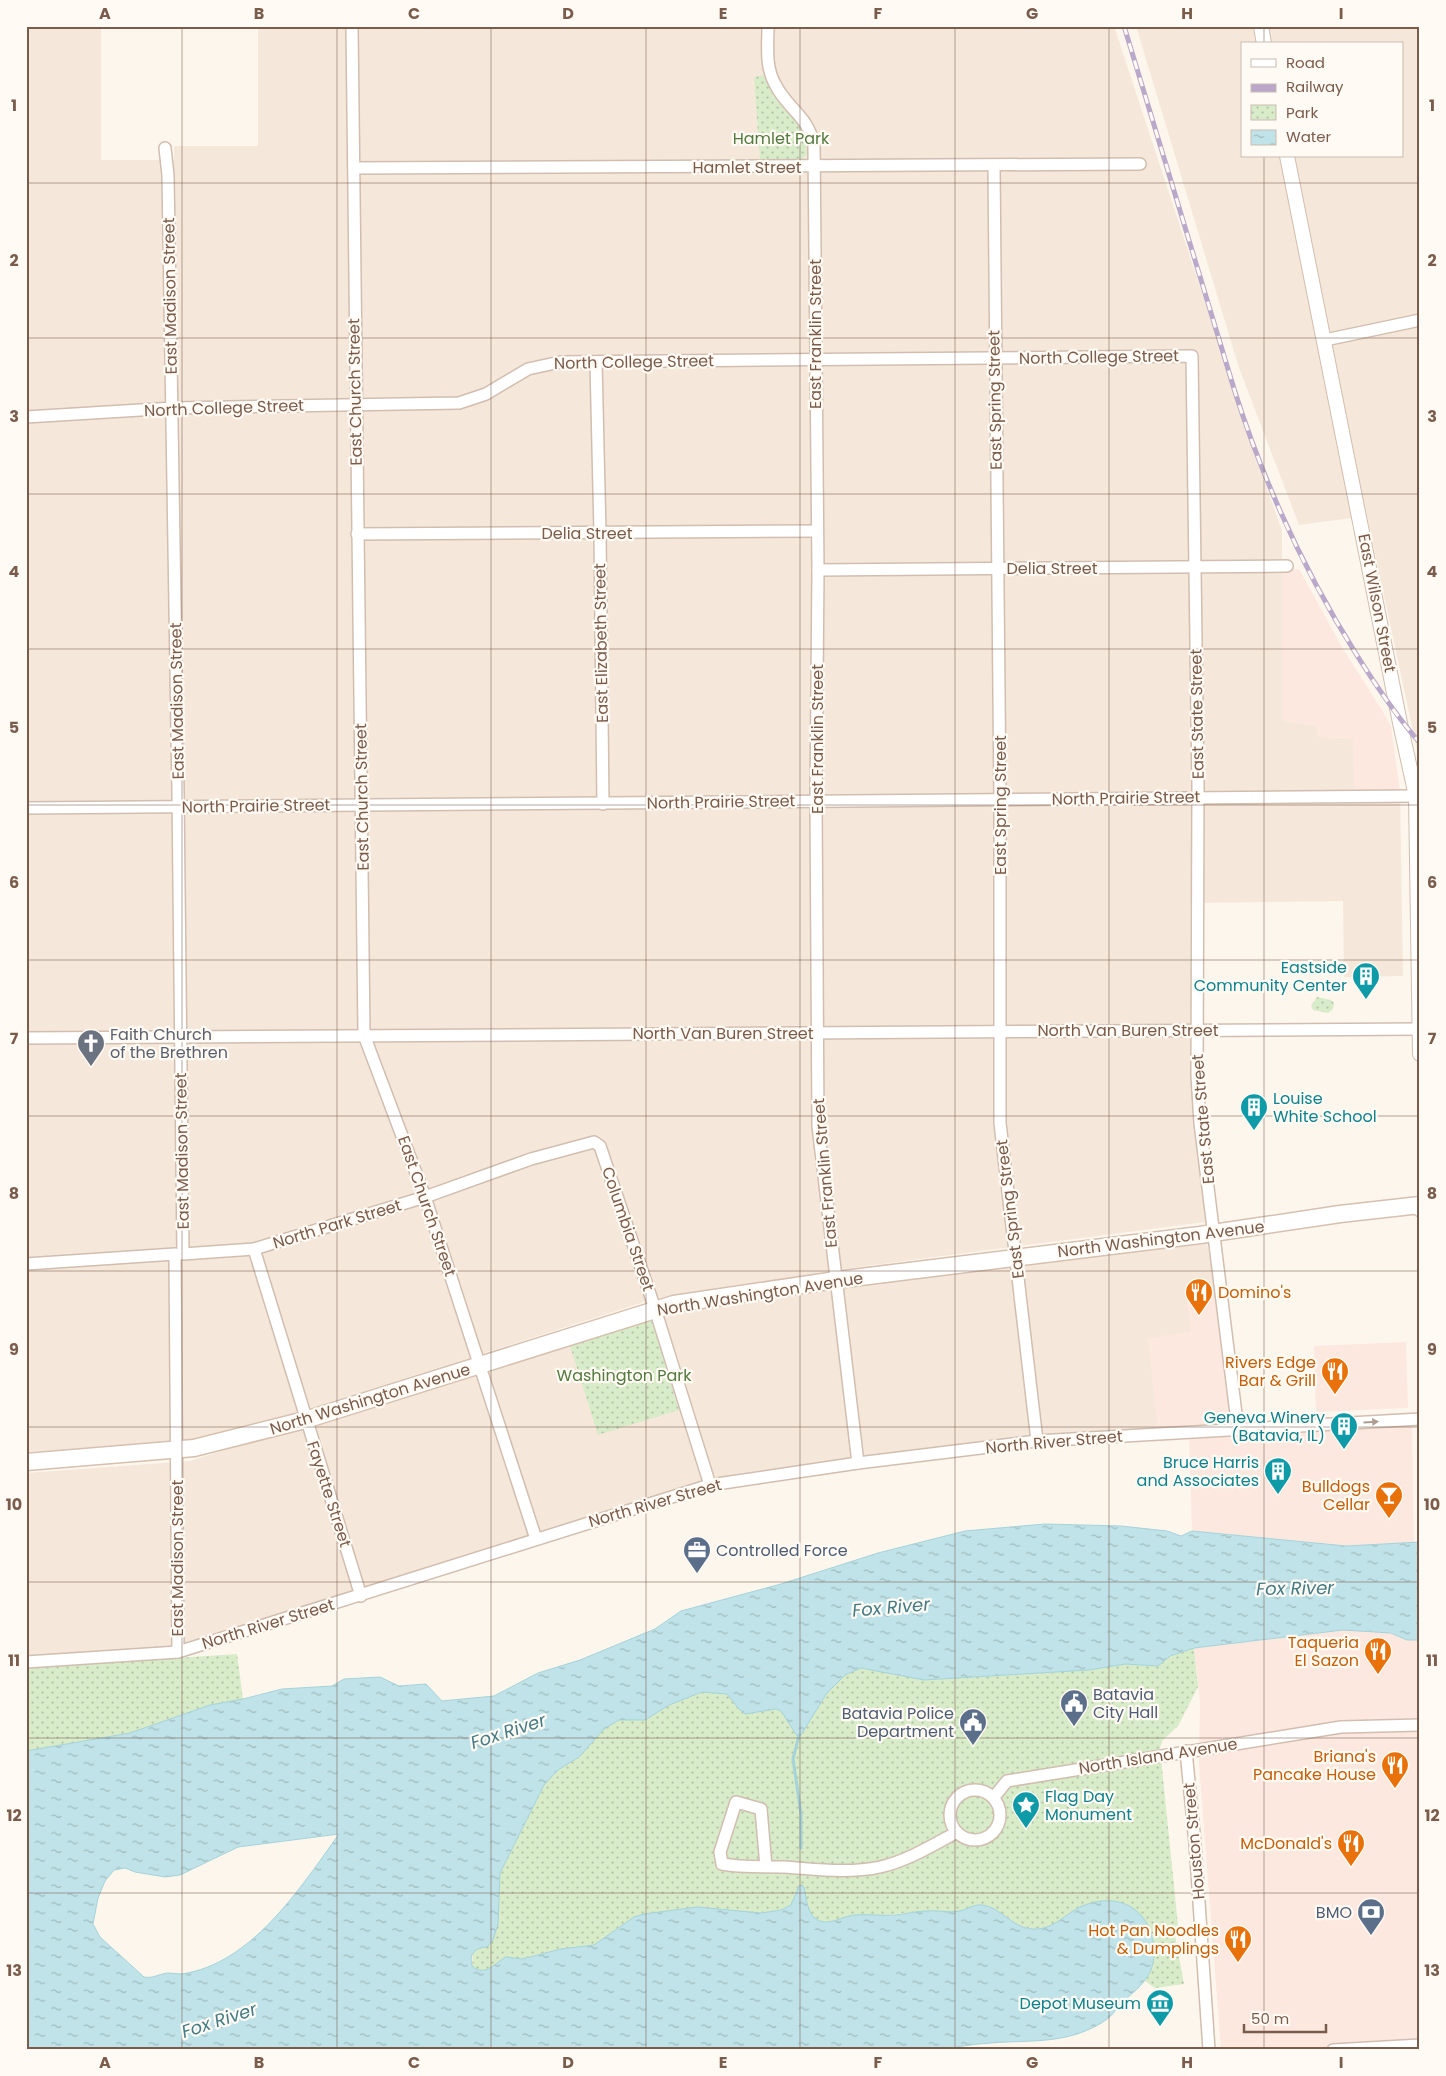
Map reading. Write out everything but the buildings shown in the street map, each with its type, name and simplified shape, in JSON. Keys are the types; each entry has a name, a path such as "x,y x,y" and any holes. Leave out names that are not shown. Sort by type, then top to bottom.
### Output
{"main road":[{"name":"North Washington Avenue","path":"26,1462 177,1451 194,1448 306,1420 674,1304 836,1280 1214,1233 1340,1214 1420,1207"}],"street":[{"name":"East Church Street","path":"352,26 355,405 364,1035 426,1197 536,1539"},
{"name":"East Franklin Street","path":"768,26 768,59 772,77 780,93 799,113 809,130 814,146 818,570 816,801 818,1126 858,1463"},
{"path":"1261,26 1264,42"},
{"name":"East Madison Street","path":"165,148 168,175 181,1036 177,1451 178,1652"},
{"name":"East Wilson Street","path":"1287,158 1400,723 1418,796 1420,1054"},
{"name":"Hamlet Street","path":"354,168 1140,164"},
{"name":"East Spring Street","path":"994,166 1000,800 1000,1123 1038,1441"},
{"path":"1325,340 1420,320"},
{"name":"North College Street","path":"26,417 172,408 459,403 486,394 518,373 539,365 560,362 1192,356"},
{"name":"East State Street","path":"1192,356 1198,797 1197,1076 1200,1123 1238,1430"},
{"name":"East Elizabeth Street","path":"596,362 603,804"},
{"name":"Delia Street","path":"357,534 817,531"},
{"name":"Delia Street","path":"818,570 1287,566"},
{"name":"North Prairie Street","path":"26,808 1418,796"},
{"name":"North Van Buren Street","path":"26,1038 1420,1029"},
{"name":"North Park Street","path":"26,1264 254,1249 426,1197 531,1158 587,1143 594,1142 600,1146"},
{"name":"Columbia Street","path":"600,1146 655,1309 710,1485"},
{"path":"1420,1198 1420,1207"},
{"name":"Fayette Street","path":"254,1249 361,1596"},
{"name":"North River Street","path":"26,1662 178,1652 710,1485 858,1463 1038,1441 1420,1419"},
{"name":"North Island Avenue","path":"994,1797 1007,1781 1186,1751 1341,1728 1420,1725"},
{"name":"Houston Street","path":"1186,1751 1195,1843 1209,2050"},
{"path":"970,1790 978,1790 994,1797 998,1804 1000,1820 991,1834 976,1840 957,1832 950,1818 952,1804 956,1798 970,1790"},
{"path":"766,1867 761,1810 736,1802 720,1852 722,1864 736,1867 847,1870 879,1867 899,1861 957,1832"},
{"path":"1333,2050 1420,2045"}],"shaded area":[{"path":"26,26 101,26 101,160 174,160 174,146 258,146 258,26 1114,26 1282,531 1282,721 1317,725 1317,737 1353,738 1400,791 1403,976 1344,977 1343,901 1190,903 1191,1081 1206,1222 835,1270 644,1302 196,1445 171,1444 26,1452"},
{"path":"1136,26 1420,26 1420,764 1367,516 1299,525 1239,368"},
{"path":"1299,569 1343,649 1391,726 1400,791 1354,791 1353,738 1317,737 1317,725 1282,721 1282,570"},
{"path":"1207,1243 1217,1297 1191,1332 1158,1431 858,1457 704,1481 173,1647 26,1656 26,1473 190,1461 672,1310 837,1287"},
{"path":"1217,1297 1233,1426 1158,1431 1148,1338 1191,1332 1187,1301"},
{"path":"1406,1342 1408,1408 1316,1412 1314,1346"},
{"path":"1412,1426 1414,1543 1346,1546 1192,1531 1189,1437"},
{"path":"1343,1630 1391,1633 1407,1640 1420,1640 1420,2050 1221,2050 1199,1764 1200,1701 1194,1648"}],"green space":[{"name":"Hamlet Park","path":"765,75 776,96 796,121 801,131 807,154 802,160 760,161 754,77"},
{"path":"1317,997 1331,1000 1334,1003 1333,1009 1328,1013 1313,1010 1311,1006"},
{"name":"Washington Park","path":"652,1320 679,1410 598,1435 570,1346"},
{"path":"1194,1648 1198,1687 1178,1726 1162,1741 1160,1748 1178,1925 1175,1935 1184,1984 1155,1988 1145,1981 1150,1972 1154,1957 1082,1906 1058,1923 1044,1928 1031,1929 1014,1924 996,1910 980,1905 961,1911 924,1911 879,1916 853,1915 836,1921 826,1922 816,1920 811,1915 799,1886 791,1906 781,1910 761,1913 697,1907 624,1924 594,1945 561,1949 522,1959 506,1958 485,1970 472,1966 473,1952 498,1924 500,1873 544,1785 558,1770 579,1757 604,1729 619,1720 645,1720 669,1705 702,1692 727,1694 745,1714 776,1709 781,1711 797,1736 801,1735 827,1693 845,1675 861,1668 924,1680 1089,1670 1125,1664 1158,1666 1170,1656"},
{"path":"237,1654 243,1699 210,1705 130,1733 26,1751 26,1668"}],"water":[{"name":"Fox River","path":"1045,1524 1121,1526 1167,1531 1181,1536 1192,1531 1346,1546 1420,1542 1420,1640 1407,1640 1391,1633 1343,1630 1194,1648 1170,1656 1158,1666 1125,1664 1089,1670 924,1680 861,1668 845,1675 827,1693 801,1735 797,1736 781,1711 776,1709 745,1714 727,1694 702,1692 669,1705 645,1720 619,1720 604,1729 579,1757 558,1770 544,1785 500,1873 498,1924 493,1940 487,1947 474,1952 471,1958 472,1966 485,1970 506,1957 522,1959 561,1949 594,1945 634,1917 644,1914 697,1907 761,1913 781,1910 791,1905 799,1886 802,1885 810,1912 815,1918 824,1922 855,1915 896,1915 918,1911 956,1912 979,1905 995,1909 1025,1928 1040,1929 1053,1924 1082,1906 1110,1901 1122,1903 1133,1908 1142,1916 1153,1939 1154,1954 1151,1969 1144,1981 1122,2002 1111,2016 1097,2025 1082,2032 1056,2039 978,2044 938,2050 26,2050 26,1751 130,1733 210,1705 282,1689 332,1686 344,1679 380,1677 399,1686 426,1684 442,1701 494,1696 538,1673 580,1660 655,1629 681,1611 781,1584 878,1553 965,1531","holes":["339,1834 291,1899 272,1920 252,1940 230,1956 206,1968 181,1974 166,1973 144,1977 100,1937 93,1924 98,1898 105,1881 114,1870 125,1868 135,1872 165,1877 180,1875 238,1847"]}],"waterway":[{"path":"799,1735 793,1759 801,1814 801,1848"}],"railway":[{"path":"1124,26 1235,392 1273,495 1304,561 1339,625 1380,691 1420,743"}],"place":[{"name":"Eastside Community Center","path":"1366,1000"},
{"name":"Faith Church of the Brethren","path":"91,1067"},
{"name":"Louise White School","path":"1254,1131"},
{"name":"Domino's","path":"1199,1316"},
{"name":"Rivers Edge Bar & Grill","path":"1335,1395"},
{"name":"Geneva Winery (Batavia, IL)","path":"1344,1450"},
{"name":"Bruce Harris and Associates","path":"1278,1495"},
{"name":"Bulldogs Cellar","path":"1389,1519"},
{"name":"Controlled Force","path":"697,1574"},
{"name":"Taqueria El Sazon","path":"1378,1675"},
{"name":"Batavia City Hall","path":"1074,1727"},
{"name":"Batavia Police Department","path":"973,1746"},
{"name":"Briana's Pancake House","path":"1395,1789"},
{"name":"Flag Day Monument","path":"1026,1829"},
{"name":"McDonald's","path":"1351,1867"},
{"name":"BMO","path":"1371,1936"},
{"name":"Hot Pan Noodles & Dumplings","path":"1238,1963"},
{"name":"Depot Museum","path":"1160,2027"}]}
